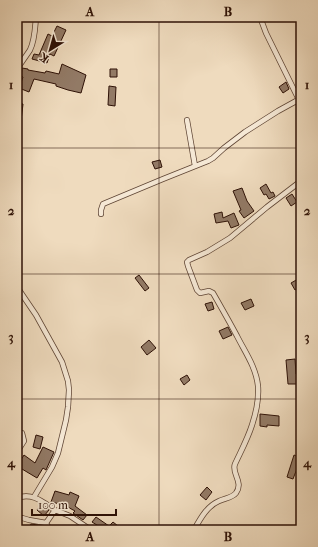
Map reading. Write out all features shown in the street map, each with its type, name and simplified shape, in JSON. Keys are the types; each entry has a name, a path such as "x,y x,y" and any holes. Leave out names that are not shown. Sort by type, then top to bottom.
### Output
{"street":[{"path":"17,69 30,50 33,42 36,17"},
{"path":"101,214 101,206 103,204 213,158 245,132 278,111 300,102 266,33 260,17"},
{"path":"187,120 195,166"},
{"path":"194,530 208,508 218,501 231,496 237,490 238,478 234,466 252,426 257,404 258,386 253,366 216,297 211,291 200,293 197,290 187,262 230,238 301,181"},
{"path":"17,287 36,315 62,362 68,381 69,390 66,420 58,453 34,497"},
{"path":"17,432 22,434 24,441 17,452"},
{"path":"17,498 20,496 34,497 41,500 55,510 70,516 91,530"},
{"path":"46,523 55,510"},
{"path":"17,511 18,518 46,523"},
{"path":"46,523 50,530"}],"building":[{"path":"57,26 66,30 54,56 50,54 47,63 32,59 34,54 39,55 48,34 52,36"},
{"path":"62,64 86,75 81,93 56,86 56,84 34,79 29,92 19,88 23,77 21,76 22,68 45,73 46,71 59,74"},
{"path":"110,69 117,69 117,77 110,77"},
{"path":"286,82 289,89 283,93 279,87"},
{"path":"109,86 116,87 115,106 108,105"},
{"path":"17,103 23,104 20,129 17,129"},
{"path":"160,160 162,167 155,169 152,162"},
{"path":"266,184 271,193 273,192 275,196 269,199 266,194 264,195 260,188"},
{"path":"242,188 247,201 254,211 244,218 239,211 241,210 233,191"},
{"path":"292,194 297,202 291,206 286,198"},
{"path":"222,212 223,218 234,213 239,225 231,228 228,221 216,223 214,214"},
{"path":"139,275 149,288 145,291 135,278"},
{"path":"298,279 301,287 295,290 291,283"},
{"path":"251,299 254,306 245,310 241,303"},
{"path":"212,302 214,309 208,311 205,304"},
{"path":"228,327 232,335 223,339 219,331"},
{"path":"149,340 156,348 147,355 141,347"},
{"path":"295,359 298,384 288,384 286,360"},
{"path":"187,375 190,380 184,385 180,379"},
{"path":"260,414 279,416 279,426 260,426"},
{"path":"36,435 43,437 40,449 33,447"},
{"path":"43,447 54,452 46,470 43,468 37,478 17,466 24,455 35,463"},
{"path":"294,455 301,458 293,479 287,477"},
{"path":"207,487 212,492 206,500 200,495"},
{"path":"55,491 69,495 70,492 79,496 75,506 87,515 83,520 73,513 75,511 64,505 51,502"},
{"path":"41,505 49,510 44,516 37,510"},
{"path":"96,517 109,526 113,522 123,530 106,530 102,525 100,527 92,522"},
{"path":"31,524 38,525 45,530 27,530"}]}
